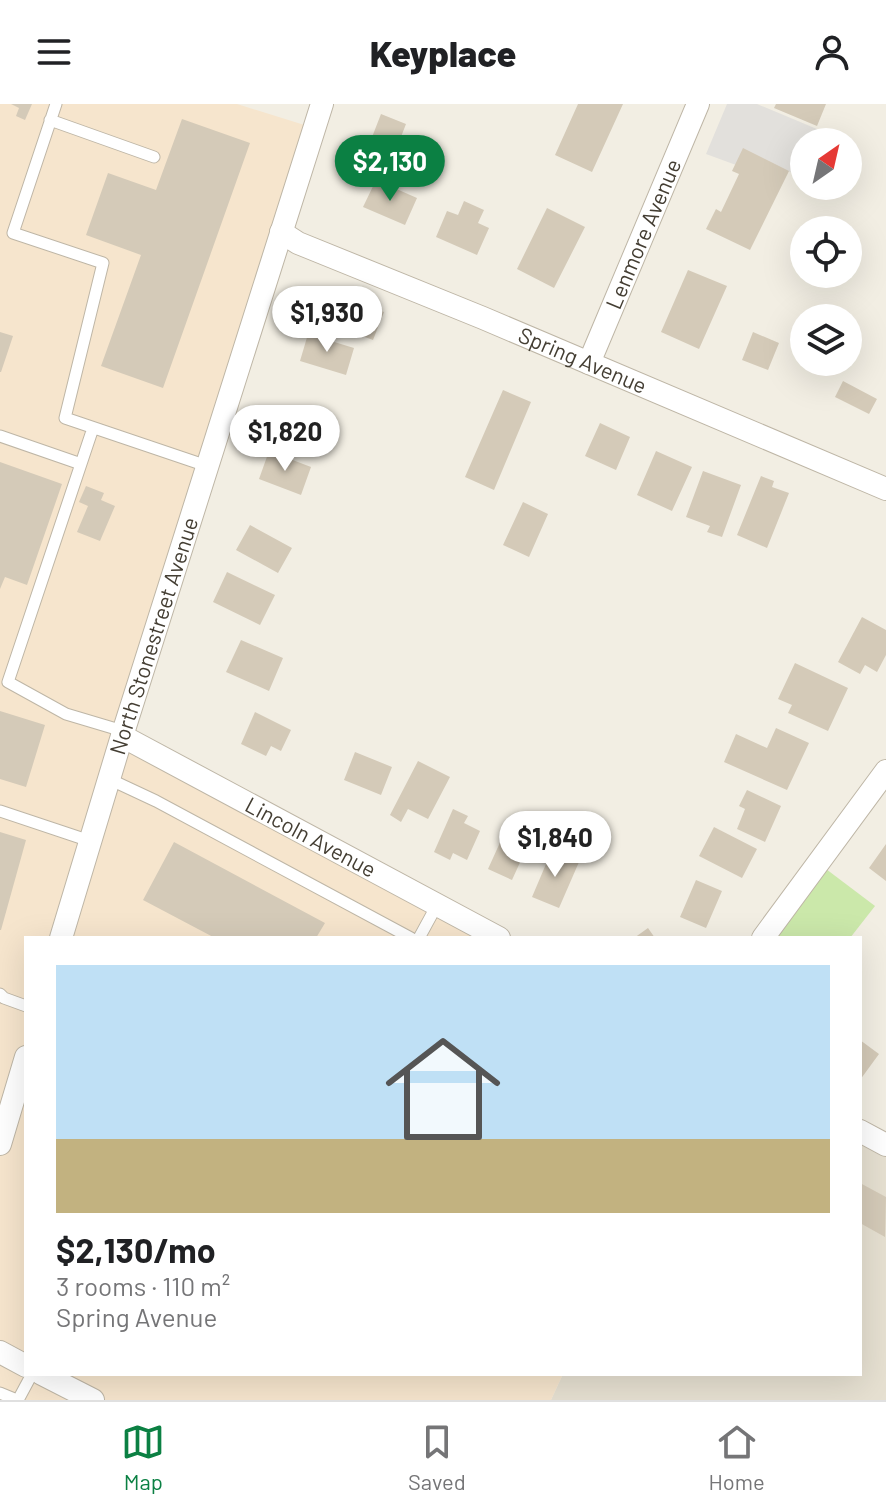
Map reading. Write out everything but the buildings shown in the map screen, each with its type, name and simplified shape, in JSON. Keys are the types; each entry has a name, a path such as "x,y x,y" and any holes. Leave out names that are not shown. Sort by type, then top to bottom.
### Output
{"street":[{"name":"North Stonestreet Avenue","path":"65,936 122,733 322,104"},
{"name":"Lenmore Avenue","path":"589,363 698,104"},
{"name":"Spring Avenue","path":"281,232 298,243 886,489"},
{"name":"Lincoln Avenue","path":"122,733 495,936"},
{"path":"764,936 886,771"},
{"path":"0,1144 24,1064"},
{"path":"862,1132 886,1145"},
{"path":"0,1352 24,1365"},
{"path":"46,1376 93,1400"}],"lane":[{"path":"56,104 13,233 103,263 65,418 207,466"},
{"path":"50,120 154,157"},
{"path":"93,428 4,680 66,714 122,733"},
{"path":"0,436 81,464"},
{"path":"109,779 156,801 407,936"},
{"path":"0,811 90,841"},
{"path":"420,936 437,905"},
{"path":"0,994 24,1005"},
{"path":"0,1393 17,1400 31,1376"}],"shaded area":[{"path":"0,104 237,104 314,128 122,736 495,936 24,936 24,1376 562,1376 551,1400 0,1400"},
{"path":"727,104 757,104 815,128 790,128 790,172 742,152 736,165 706,154"},
{"path":"862,1132 886,1145 886,1400 551,1400 562,1376 862,1376"}],"green space":[{"path":"826,869 875,906 852,936 776,936"}]}
